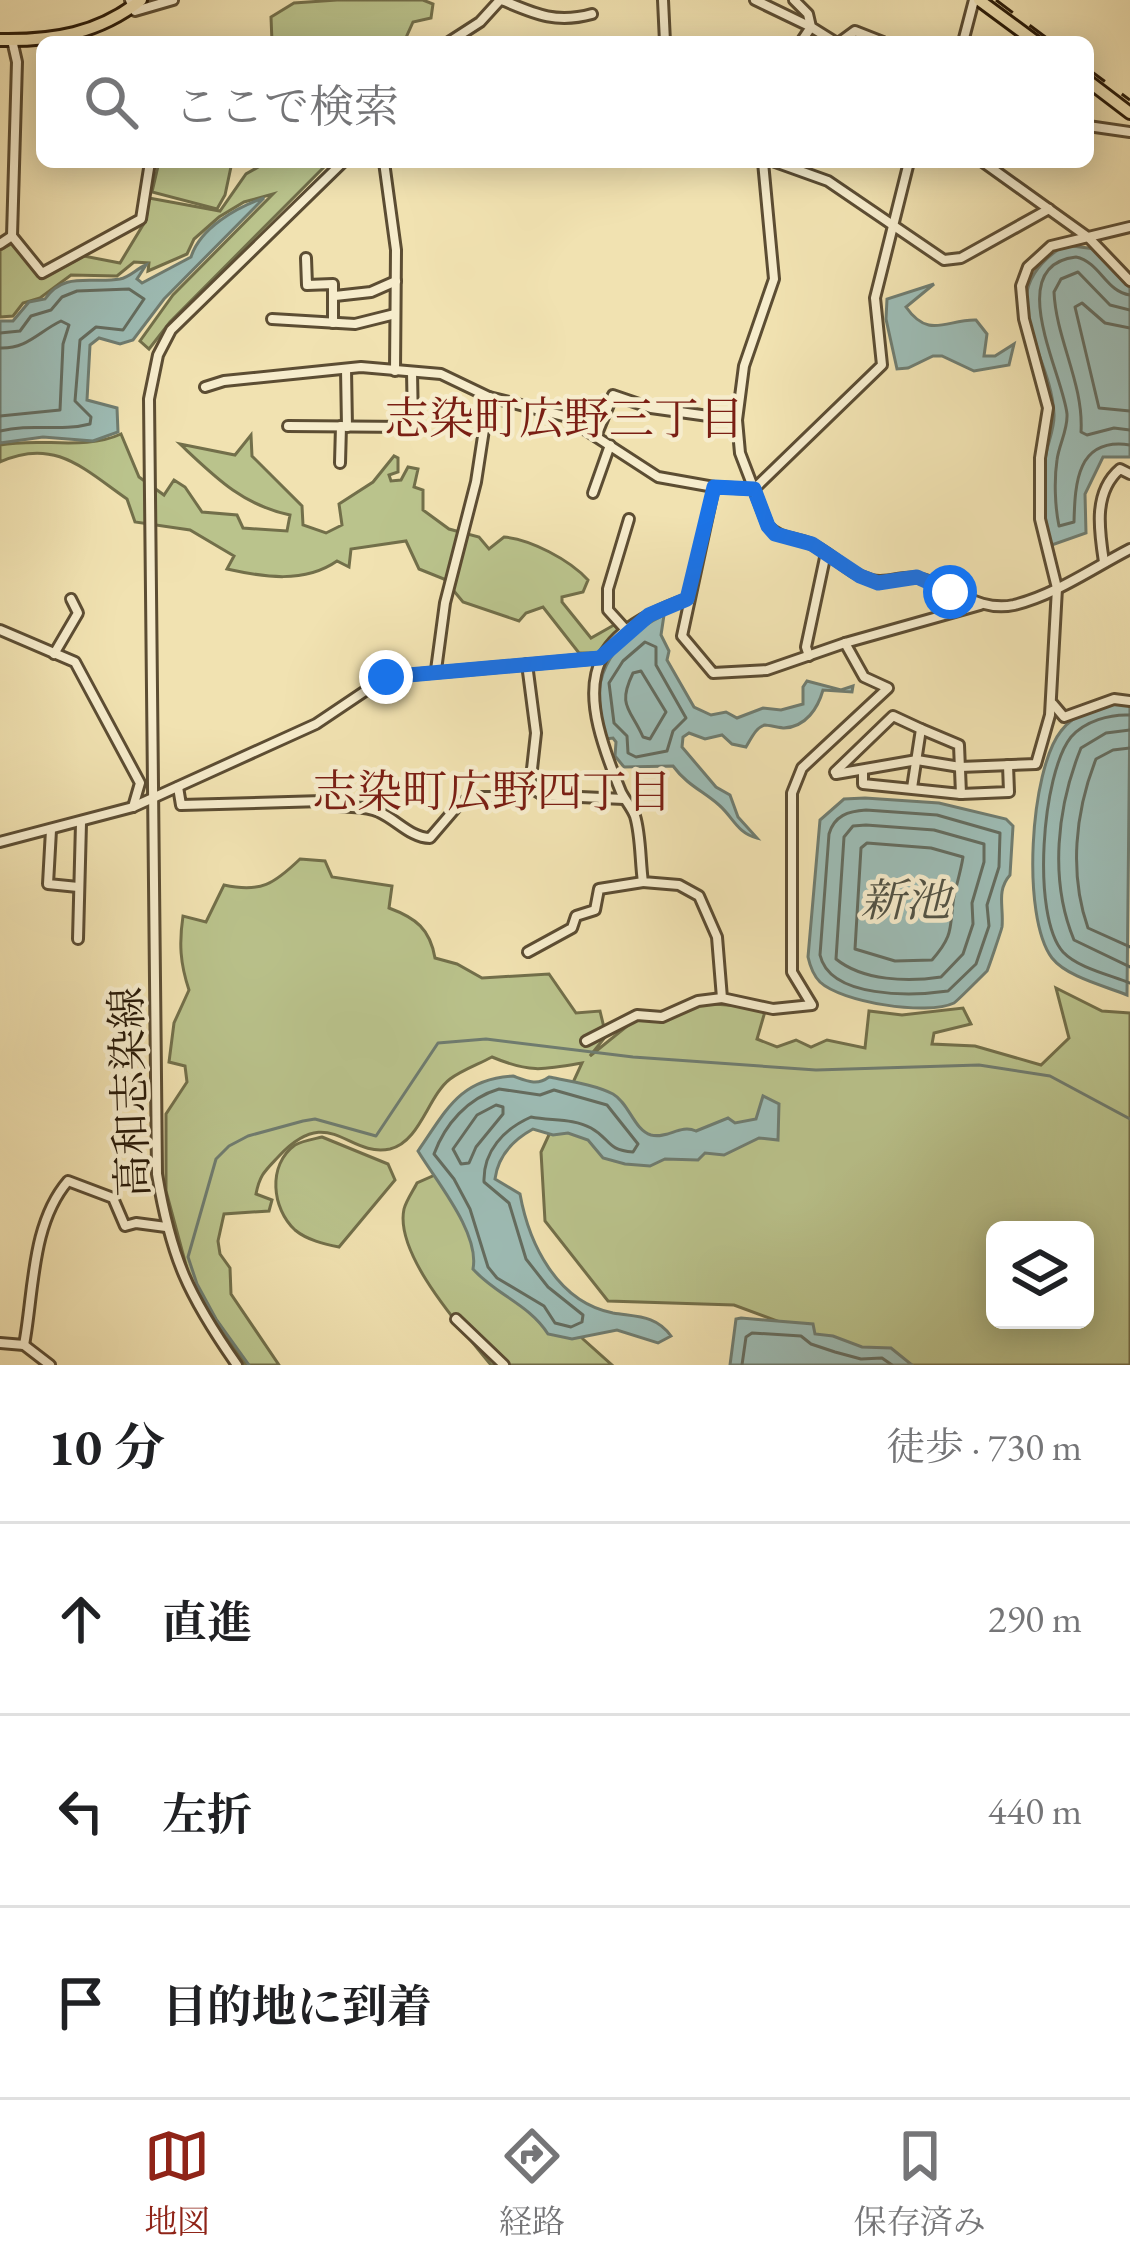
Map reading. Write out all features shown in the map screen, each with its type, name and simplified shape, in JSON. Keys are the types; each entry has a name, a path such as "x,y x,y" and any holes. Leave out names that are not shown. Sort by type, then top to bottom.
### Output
{"main road":[{"path":"976,0 1027,36"},
{"path":"90,36 134,2"},
{"path":"6,40 36,38"},
{"path":"1094,86 1130,113"}],"street":[{"path":"134,2 135,11 172,0"},
{"path":"458,36 501,0 547,19 592,14"},
{"path":"663,0 665,36"},
{"path":"755,0 827,36"},
{"path":"794,0 808,14 812,27"},
{"path":"965,36 976,0"},
{"path":"806,36 812,27"},
{"path":"882,36 884,30"},
{"path":"6,40 17,62 12,236 43,272 141,219 149,168"},
{"path":"1094,127 1130,132"},
{"name":"高和志染線","path":"237,1365 185,1284 166,1228 155,1132 149,399 158,355 171,330 337,168"},
{"path":"385,168 396,250 395,371"},
{"path":"764,168 774,279 744,366 737,420 740,453 775,534 812,544 878,583 917,577 982,604 1010,606 1057,588 1130,549"},
{"path":"792,168 828,181 893,222 926,250 953,261 1049,209"},
{"path":"205,388 346,369 448,376 490,397 564,416 658,478 754,489 882,365 875,298 907,168"},
{"path":"991,168 1089,238 1130,281"},
{"path":"961,794 960,767 959,746 893,716 834,770 916,760 960,767 1036,764 1052,703 1057,588 1040,519 1040,458 1048,408 1024,319 1021,286 1028,267 1051,245 1130,227"},
{"path":"0,244 12,236"},
{"path":"306,258 307,285 333,284 333,323"},
{"path":"335,296 371,292 396,281"},
{"path":"272,319 355,325 395,314"},
{"path":"340,463 346,369"},
{"path":"288,426 413,425 412,372"},
{"path":"596,436 613,395 651,408 737,420"},
{"path":"436,670 445,603 476,482 490,397"},
{"path":"593,493 610,445"},
{"path":"1105,562 1100,537 1102,496 1115,472 1120,469 1130,474"},
{"path":"714,487 682,636 713,673 767,670 982,604"},
{"path":"628,631 608,610 608,589 629,519"},
{"path":"809,656 806,647 826,554"},
{"path":"59,656 78,613 71,599"},
{"path":"643,882 634,813 624,799 595,721 593,682 600,658 628,631 649,615 687,599"},
{"path":"0,630 75,662 140,783 134,807"},
{"path":"586,1041 637,1015 662,1017 698,1001 722,998 773,1010 812,1005 792,972 792,794 802,768 888,688 864,677 845,643"},
{"path":"0,842 134,807 316,724 386,677 600,658"},
{"path":"527,664 536,733 530,787"},
{"path":"1052,703 1064,718 1114,699 1130,701"},
{"path":"912,788 921,729"},
{"path":"862,770 863,784 961,794 1009,792 1008,765"},
{"path":"178,787 181,805 323,801 335,808 372,808 420,838 430,838 460,803 496,796 506,788 624,799"},
{"path":"78,939 81,823"},
{"path":"51,830 48,884 78,886"},
{"path":"528,952 572,928 576,916 595,910 599,890 643,882 690,889 705,904 717,937 722,998"},
{"path":"24,1346 34,1261 68,1181 113,1198 125,1226 136,1222 166,1228"},
{"path":"456,1319 504,1365"},
{"path":"0,1343 24,1346 50,1365"}],"green space":[{"path":"423,0 433,4 431,18 413,22 407,36 272,36 271,17 294,3"},
{"path":"158,168 231,168 217,209 152,192"},
{"path":"256,168 323,168 149,349 140,341 173,295 273,194 244,202 219,217 194,239 187,254 148,271 149,263 134,262 117,276 71,275 40,298 23,303 13,316 0,317 0,250 13,243 43,278 84,256 120,263 146,220 149,198 220,211 246,174"},
{"path":"121,434 139,477 164,495 174,480 185,487 202,512 237,515 243,528 287,531 290,515 243,497 180,444 235,455 251,435 252,456 302,506 303,525 326,533 342,525 339,504 373,482 394,456 398,472 389,475 391,481 401,480 408,467 418,469 414,487 423,490 423,510 449,529 479,537 489,549 504,537 560,558 588,580 583,592 562,597 562,602 591,638 614,625 622,633 602,653 579,653 543,607 519,621 463,602 444,579 419,569 406,541 351,549 349,567 337,561 297,576 227,569 234,556 190,530 135,522 127,499 68,460 37,453 0,462 0,445 92,442"},
{"path":"300,859 325,861 332,877 392,886 389,908 420,926 435,958 482,978 549,974 576,1013 600,1011 606,1036 590,1056 637,1018 661,1022 700,1003 766,1008 757,1039 777,1047 796,1040 811,1047 827,1040 865,1048 869,1011 902,1015 963,1008 971,1024 934,1033 932,1044 975,1046 1041,1065 1069,1038 1056,988 1102,1011 1130,1013 1130,1365 895,1365 734,1305 608,1301 545,1221 541,1152 582,1063 537,1069 492,1057 450,1079 400,1145 375,1150 325,1132 312,1133 279,1156 261,1177 256,1194 272,1200 269,1211 224,1214 218,1241 230,1268 231,1294 279,1365 246,1365 190,1280 166,1191 166,1114 187,1082 185,1066 169,1062 174,1023 189,990 181,953 183,916 206,922 224,885 248,888 274,880"},
{"path":"322,1137 388,1164 395,1180 339,1247 295,1230 281,1211 276,1187 286,1154 298,1144"},
{"path":"444,1171 583,1339 612,1365 491,1365 420,1270 404,1228 404,1209 417,1183"}],"water":[{"path":"264,198 164,299 133,340 120,344 99,338 90,345 87,400 117,408 118,432 93,441 43,437 0,443 0,321 13,321 29,302 45,299 69,282 120,279 146,265 137,279 142,283 191,257 202,237 221,220"},
{"path":"1065,245 1095,249 1130,288 1130,457 1103,457 1085,494 1086,533 1049,546 1043,482 1054,414 1026,303 1030,283 1042,264"},
{"path":"934,284 906,307 914,317 931,325 976,320 987,334 984,356 995,356 1014,344 1009,365 974,371 933,356 897,369 886,319 887,299"},
{"path":"664,615 661,635 669,651 667,660 694,707 711,715 726,712 737,718 763,708 781,710 803,704 807,681 841,690 853,686 852,692 823,690 805,720 792,727 762,726 746,747 722,735 705,739 689,733 683,737 682,747 716,787 730,795 738,817 757,838 740,829 673,766 624,767 615,756 616,742 605,739 599,699 606,665 628,638"},
{"path":"1118,702 1130,704 1127,995 1077,976 1052,958 1042,938 1033,878 1036,809 1050,750 1073,720"},
{"name":"新池","path":"844,799 939,803 1006,819 1013,826 1010,875 1002,893 997,942 987,971 954,1003 925,1008 865,1001 831,989 812,970 808,957 820,820"},
{"path":"513,1076 536,1082 549,1077 606,1091 619,1098 645,1132 657,1136 696,1131 728,1118 735,1123 756,1119 763,1096 779,1104 778,1140 759,1138 724,1155 705,1153 698,1160 665,1159 650,1166 625,1164 603,1158 588,1140 533,1129 513,1143 499,1163 495,1179 520,1194 530,1232 561,1284 593,1307 652,1321 671,1336 658,1343 617,1330 572,1339 548,1334 532,1315 473,1269 463,1224 418,1151 446,1110 467,1091 479,1083"},
{"path":"736,1319 813,1324 815,1334 862,1347 891,1348 912,1365 730,1365"}],"waterway":[{"path":"249,1365 216,1319 188,1257 216,1159 248,1136 315,1119 376,1136 438,1043 486,1039 633,1057 816,1070 979,1065 1050,1076 1130,1119"}],"railway":[{"path":"996,0 1044,36"},
{"path":"1094,73 1130,100"}],"district":[{"name":"志染町広野三丁目","path":"564,418"},
{"name":"志染町広野四丁目","path":"492,791"}],"route":[{"path":"386,677 600,658 649,615 687,599 714,487 754,489 775,534 812,544 860,576 878,583 917,577 950,592"}]}
